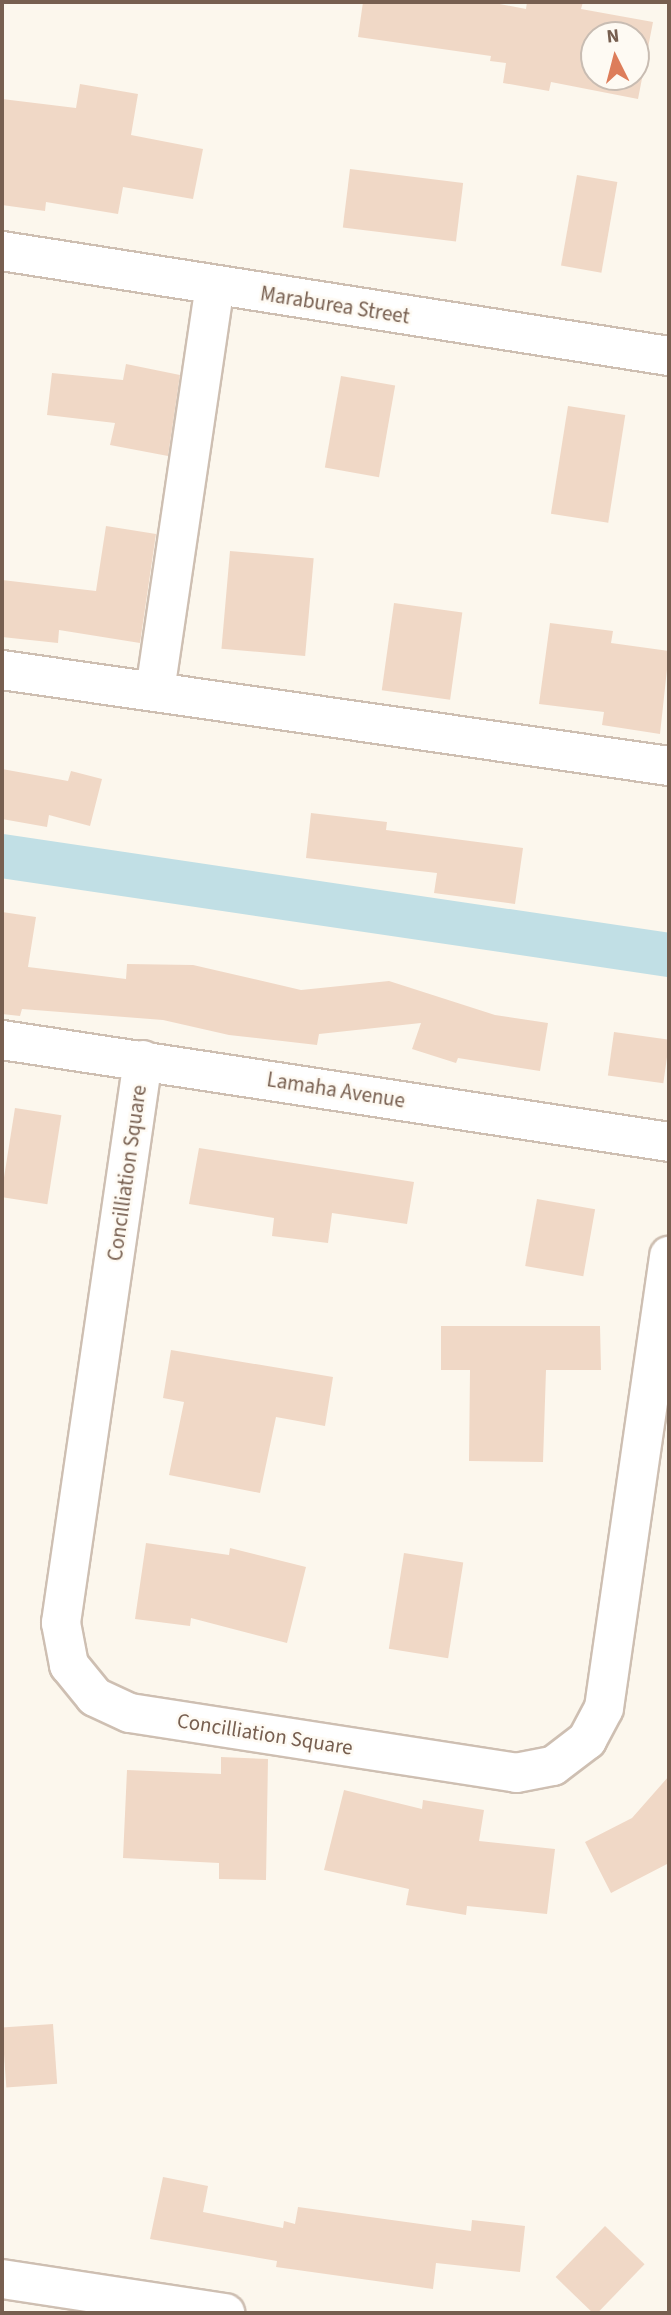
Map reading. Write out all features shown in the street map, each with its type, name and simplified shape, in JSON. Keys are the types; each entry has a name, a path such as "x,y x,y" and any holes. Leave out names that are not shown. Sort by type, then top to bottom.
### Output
{"street":[{"name":"Maraburea Street","path":"2,251 215,287 669,356"},
{"path":"155,691 215,287"},
{"path":"2,670 669,766"},
{"name":"Lamaha Avenue","path":"2,1040 669,1142"},
{"name":"Concilliation Square","path":"143,1060 61,1623 69,1665 95,1697 130,1713 516,1773 553,1766 587,1740 604,1708 669,1256"},
{"path":"2,2279 225,2313"}],"building":[{"path":"363,2 489,2 526,9 527,2 583,2 581,9 647,21 580,21 580,88 551,82 549,91 503,83 506,63 490,61 491,56 358,37"},
{"path":"80,84 138,94 131,135 203,149 193,199 123,187 118,214 46,202 45,211 2,205 2,99 76,108"},
{"path":"597,91 640,91 638,99"},
{"path":"350,169 463,183 456,241 343,228"},
{"path":"577,175 617,182 601,273 561,266"},
{"path":"126,364 180,375 168,456 110,445 115,423 47,415 52,373 123,380"},
{"path":"341,376 395,386 379,477 325,468"},
{"path":"568,406 625,415 608,523 551,514"},
{"path":"106,526 156,534 140,643 59,630 58,643 2,637 2,580 96,591"},
{"path":"230,551 314,558 305,656 221,649"},
{"path":"394,603 462,613 450,700 382,690"},
{"path":"550,623 613,631 611,643 669,651 660,734 602,725 604,712 539,704"},
{"path":"2,769 68,781 71,771 102,779 90,826 49,815 47,827 2,819"},
{"path":"311,813 387,822 386,830 523,848 515,904 434,893 437,873 306,858"},
{"path":"2,912 36,917 28,967 126,979 127,964 193,965 301,990 389,981 495,1015 548,1023 540,1071 458,1058 456,1063 412,1049 421,1023 319,1034 317,1045 229,1035 163,1020 22,1009 20,1016 2,1014"},
{"path":"614,1032 669,1040 663,1083 608,1076"},
{"path":"15,1108 61,1115 47,1204 2,1197"},
{"path":"199,1148 414,1182 407,1224 332,1213 328,1243 272,1236 274,1218 189,1204"},
{"path":"537,1199 595,1209 583,1276 525,1266"},
{"path":"441,1326 600,1326 601,1370 546,1370 543,1462 469,1461 470,1370 441,1370"},
{"path":"171,1350 333,1377 325,1426 276,1417 260,1493 169,1475 184,1402 163,1398"},
{"path":"146,1543 229,1555 230,1548 306,1567 287,1643 191,1618 190,1626 135,1619"},
{"path":"404,1553 463,1562 448,1658 389,1649"},
{"path":"221,1757 268,1759 266,1880 219,1879 219,1863 123,1858 127,1770 221,1774"},
{"path":"669,1776 669,1863 611,1893 585,1842 632,1818"},
{"path":"344,1790 422,1809 423,1800 484,1810 479,1841 555,1849 547,1914 467,1906 466,1915 406,1905 409,1889 324,1870"},
{"path":"53,2024 57,2084 6,2087 2,2028"},
{"path":"163,2177 208,2186 203,2212 283,2228 284,2221 295,2224 298,2207 471,2231 472,2220 525,2226 520,2272 436,2263 433,2289 276,2267 277,2261 150,2239"},
{"path":"605,2226 645,2264 597,2313 593,2313 556,2277"}],"waterway":[{"path":"2,856 669,955"}]}
